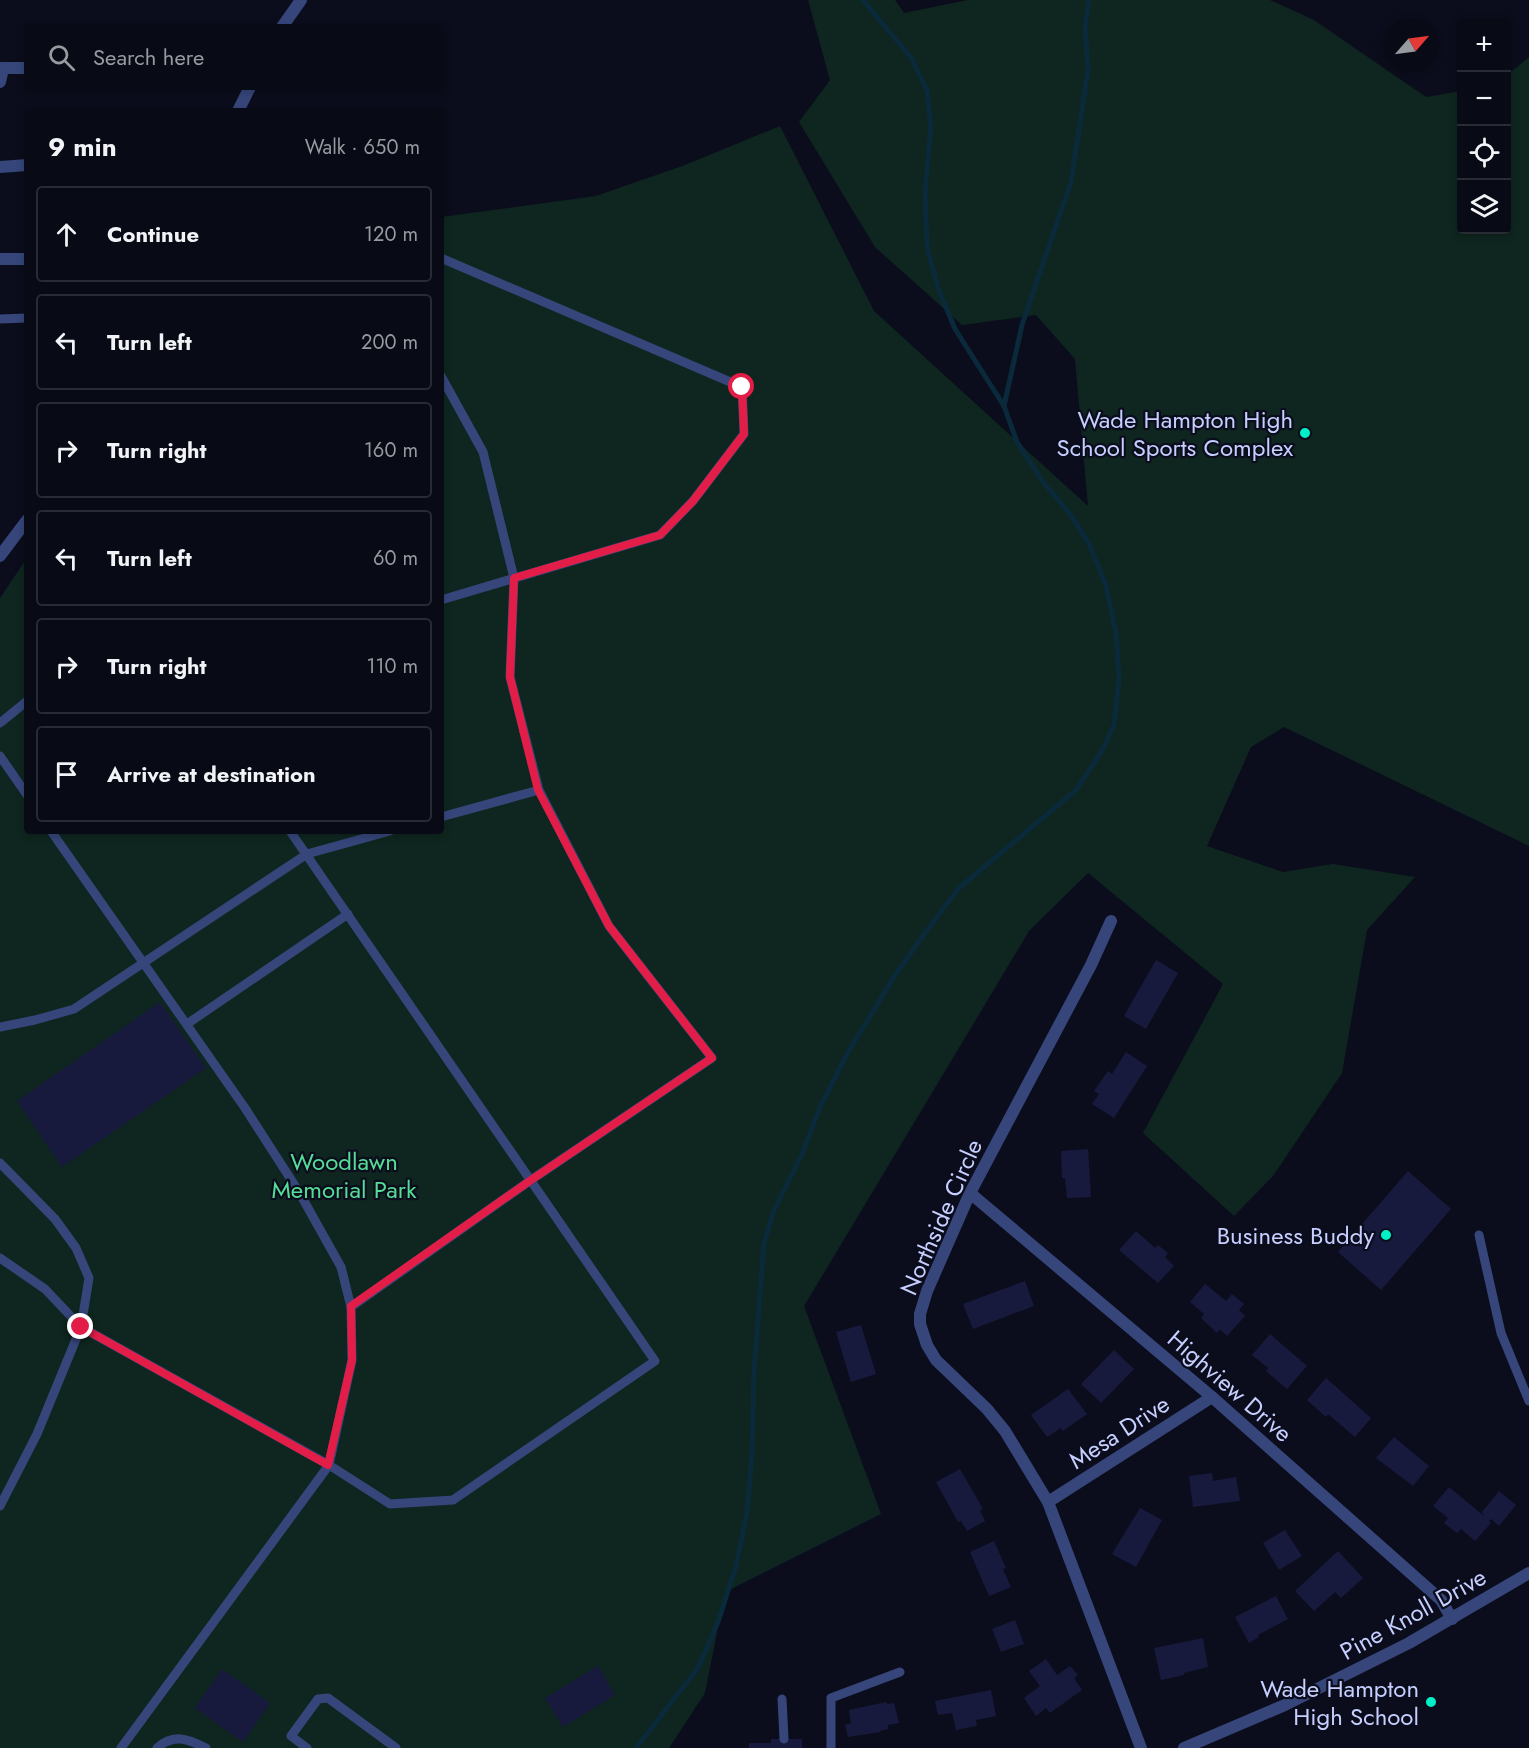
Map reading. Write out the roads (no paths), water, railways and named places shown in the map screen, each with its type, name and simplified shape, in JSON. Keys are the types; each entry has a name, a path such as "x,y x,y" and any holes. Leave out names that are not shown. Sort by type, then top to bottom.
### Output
{"street":[{"path":"284,24 301,0"},
{"path":"1,73 24,69"},
{"path":"240,108 248,90"},
{"path":"0,167 24,165"},
{"path":"0,259 24,259"},
{"path":"0,556 24,524"},
{"name":"Northside Circle","path":"1111,921 1091,965 970,1193 920,1314 922,1334 936,1360 987,1409 1005,1431 1048,1502 1141,1748"},
{"name":"Highview Drive","path":"970,1193 1212,1397 1441,1600 1452,1619"},
{"name":"Mesa Drive","path":"1048,1502 1212,1397"},
{"name":"Pine Knoll Drive","path":"1184,1748 1285,1705 1409,1643 1529,1573"}],"lane":[{"path":"444,259 742,387 744,434 693,501 660,535 444,599"},
{"path":"0,319 24,318"},
{"path":"351,1306 531,1180 712,1058 609,926 538,790 510,677 514,578 483,452 444,381"},
{"path":"0,723 24,703"},
{"path":"0,756 24,791"},
{"path":"444,816 538,790"},
{"path":"53,834 245,1108 299,1192 341,1267 351,1306 352,1360 328,1465 121,1748"},
{"path":"0,1258 45,1289 81,1327 328,1465 390,1504 453,1500 655,1361 292,834"},
{"path":"0,1026 35,1020 74,1009 307,854 379,834"},
{"path":"187,1024 348,914"},
{"path":"0,1163 55,1219 76,1248 89,1278 81,1327 37,1434 0,1506"},
{"path":"1479,1235 1501,1333 1529,1401"},
{"path":"831,1748 831,1698 900,1672"},
{"path":"307,1748 291,1736 318,1699 328,1698 396,1748"},
{"path":"782,1699 784,1739"},
{"path":"157,1748 168,1740 182,1737 206,1748"}],"waterway":[{"path":"636,1748 698,1668 718,1622 736,1566 747,1512 752,1453 754,1372 764,1243 774,1210 802,1154 820,1107 848,1052 894,977 959,888 1076,790 1102,751 1114,725 1119,678 1116,633 1106,586 1090,546 1071,515 1043,482 1017,442 1004,406 955,329 938,288 927,247 925,192 931,126 927,91 912,59 863,0"},
{"path":"1004,406 1022,325 1071,182 1088,70 1085,27 1089,0"}],"place":[{"name":"Wade Hampton High School Sports Complex","path":"1305,433"},
{"name":"Business Buddy","path":"1386,1235"},
{"name":"Wade Hampton High School","path":"1431,1702"}],"park label":[{"name":"Woodlawn Memorial Park","path":"344,1175"}]}
